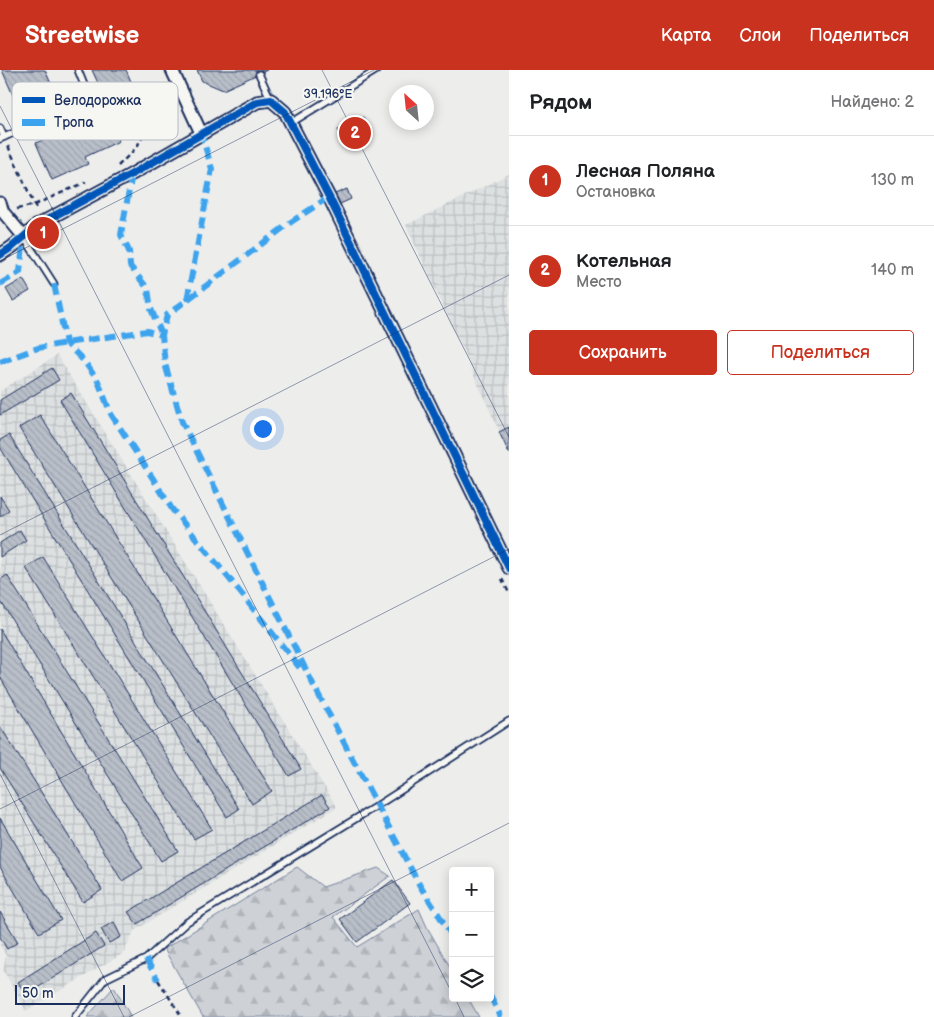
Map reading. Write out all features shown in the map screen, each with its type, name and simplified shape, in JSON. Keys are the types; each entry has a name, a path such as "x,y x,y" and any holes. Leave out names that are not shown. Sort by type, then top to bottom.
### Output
{"street":[{"path":"178,84 201,133"},
{"path":"0,255 42,222 132,174 257,102 271,100 280,107 290,123 329,197 505,572"},
{"path":"2,208 24,237"}],"lane":[{"path":"78,70 83,82"},
{"path":"290,123 376,70"},
{"path":"259,74 271,100"},
{"path":"0,128 2,138"},
{"path":"24,237 54,284"},
{"path":"75,1017 105,979 146,959 188,922 378,805 509,720"}],"path":[{"path":"2,138 42,222"},
{"path":"113,171 137,147 140,140"},
{"path":"2,208 34,206 87,182"},
{"path":"505,572 509,593"},
{"path":"158,980 182,1017"}],"shaded area":[{"path":"509,174 509,453 406,225"},
{"path":"57,355 337,807 134,931 124,953 26,1011 3,970 6,956 0,946 0,391"}],"green space":[{"path":"297,867 323,887 378,868 390,876 333,917 357,947 419,909 449,965 449,1002 470,1002 479,1017 203,1017 164,949"},
{"path":"114,987 131,1017 87,1017"}],"building":[{"path":"2,70 45,70 50,82 12,82 12,93"},
{"path":"92,70 126,70 131,82 98,82"},
{"path":"197,70 267,70 223,90 202,81"},
{"path":"363,117 372,135 347,148 338,130"},
{"path":"43,140 119,141 85,157 88,164 52,180 36,143"},
{"path":"347,189 351,199 340,204 335,194"},
{"path":"23,279 30,291 13,301 6,289"},
{"path":"52,368 59,380 0,415 0,400"},
{"path":"71,393 301,769 289,776 60,400"},
{"path":"40,415 272,791 252,804 19,428"},
{"path":"509,427 509,453 499,432"},
{"path":"9,435 239,809 227,817 0,447 0,440"},
{"path":"0,496 9,510 0,517"},
{"path":"20,530 26,540 0,557 0,543"},
{"path":"43,557 212,829 194,839 26,568"},
{"path":"7,575 178,851 161,861 0,600 0,580"},
{"path":"0,629 143,868 122,881 0,677"},
{"path":"0,726 102,890 83,902 0,768"},
{"path":"322,795 330,807 137,924 128,912"},
{"path":"0,818 61,920 39,933 0,867"},
{"path":"393,880 410,903 357,942 340,919"},
{"path":"0,912 18,942 7,949 0,937"},
{"path":"114,922 121,937 109,943 101,929"},
{"path":"96,933 104,946 26,995 18,982"}],"marked path":[{"path":"187,300 212,169 201,133"},
{"path":"132,174 121,235 129,251 130,266 148,289 151,309 162,335"},
{"path":"329,197 291,222 167,315 162,335 165,364 182,422 315,688 420,886 449,931"},
{"path":"0,284 20,272 24,237"},
{"path":"54,284 66,343 84,361 98,381 111,414 172,509 303,672"},
{"path":"0,362 38,348 66,343 147,331 162,335"},
{"path":"146,959 158,980"},
{"path":"493,1002 501,1017"}],"cycle path":[{"path":"0,255 39,224 132,174 257,102 271,100 285,112 329,197 509,568"}],"place":[{"name":"Котельная","path":"355,133"},
{"name":"Лесная Поляна","path":"43,233"}]}
